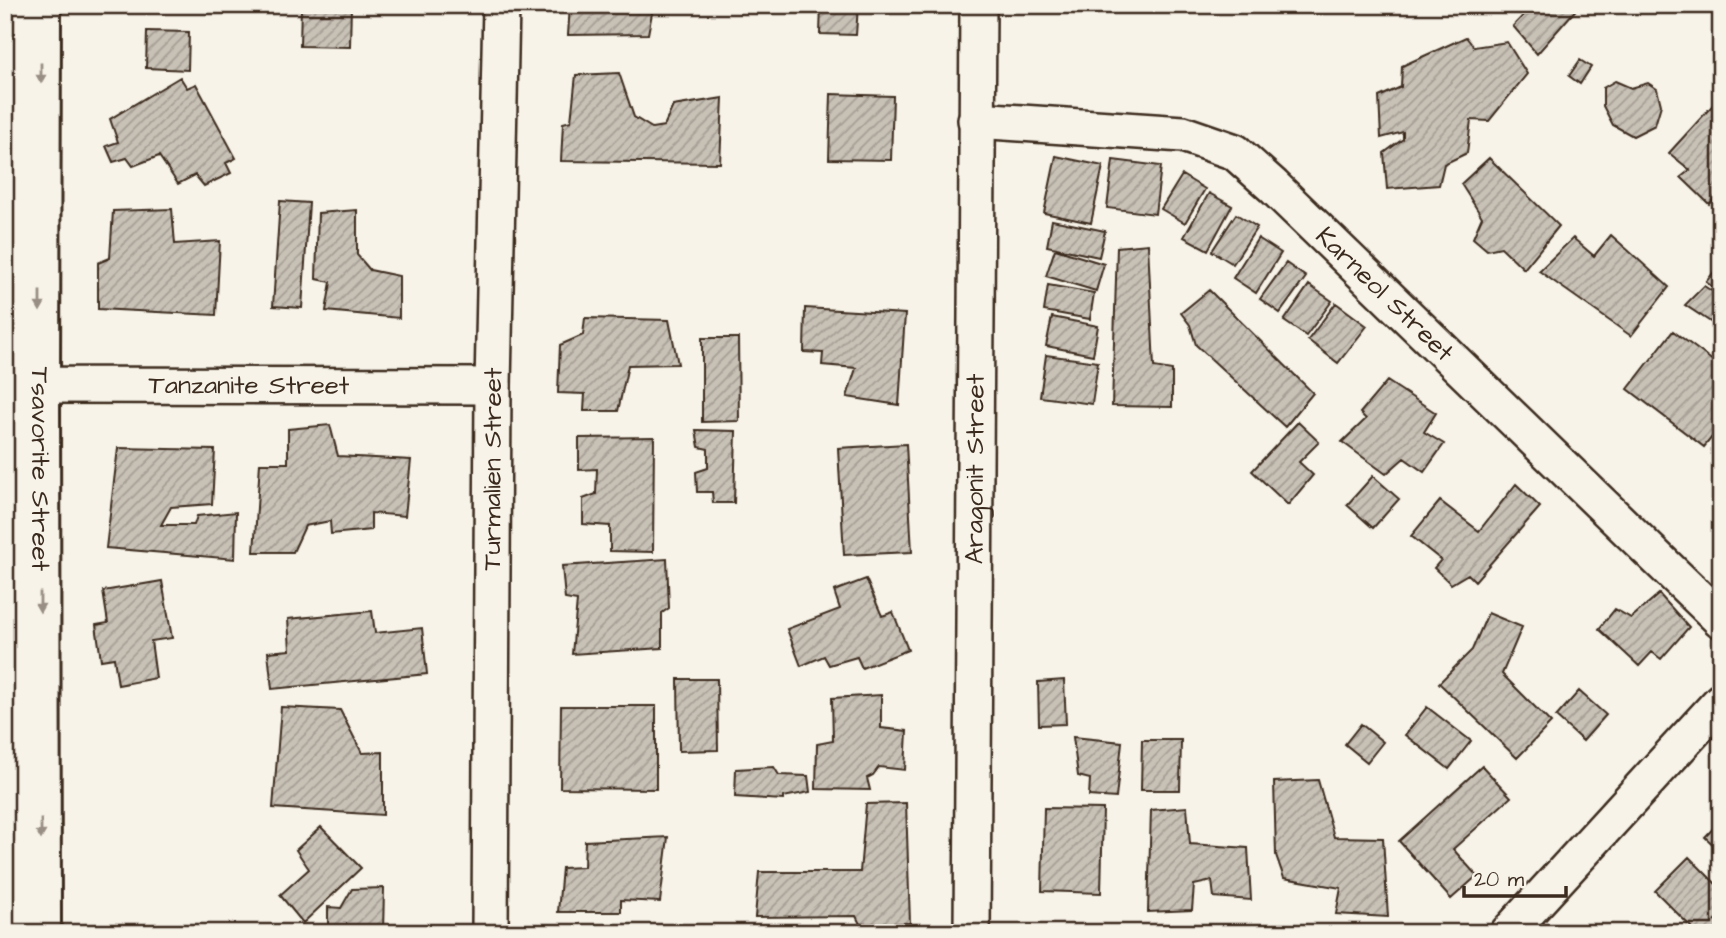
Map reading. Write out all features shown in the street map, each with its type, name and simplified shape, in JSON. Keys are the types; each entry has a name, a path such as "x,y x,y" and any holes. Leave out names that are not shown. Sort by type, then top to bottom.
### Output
{"street":[{"name":"Tsavorite Street","path":"12,5 19,384 41,933"},
{"name":"Tsavorite Street","path":"13,933 19,384 41,5"},
{"name":"Turmalien Street","path":"490,933 493,386 501,5"},
{"name":"Aragonit Street","path":"972,933 978,5"},
{"name":"Karneol Street","path":"976,120 1183,134 1235,152 1721,620"},
{"name":"Tanzanite Street","path":"19,384 493,386"},
{"path":"1508,933 1721,701"}],"building":[{"path":"139,5 194,5 194,8"},
{"path":"301,5 351,5 350,47 300,46"},
{"path":"570,5 703,5 653,8 648,34 568,35"},
{"path":"821,5 858,5 856,35 820,34"},
{"path":"1533,5 1580,5 1537,54 1513,26"},
{"path":"147,31 189,32 188,70 146,68"},
{"path":"1466,37 1474,47 1507,42 1527,74 1489,121 1471,120 1467,153 1444,164 1439,185 1387,189 1384,153 1403,139 1403,132 1381,138 1379,97 1401,87 1402,66"},
{"path":"1580,60 1591,67 1580,84 1569,76"},
{"path":"619,73 634,117 652,128 664,126 673,106 723,98 720,163 561,161 563,123 571,121 576,75"},
{"path":"180,77 187,88 196,84 236,158 226,163 231,173 204,186 195,175 178,184 159,156 133,166 127,158 113,162 106,146 118,142 110,119"},
{"path":"1615,81 1631,88 1648,83 1657,89 1661,105 1655,125 1633,136 1613,125 1603,106 1603,88"},
{"path":"831,94 893,96 891,160 829,159"},
{"path":"1721,96 1721,192 1709,204 1681,177 1690,170 1669,153"},
{"path":"1056,156 1103,166 1091,223 1044,213"},
{"path":"1489,158 1559,226 1524,269 1501,247 1487,250 1473,238 1482,217 1461,184"},
{"path":"1113,160 1161,166 1155,214 1107,208"},
{"path":"1182,175 1205,189 1185,223 1161,209"},
{"path":"1209,193 1232,206 1208,250 1184,237"},
{"path":"280,201 309,203 302,308 273,306"},
{"path":"172,209 175,244 220,241 216,315 98,309 98,263 110,258 113,211"},
{"path":"357,210 357,255 370,270 399,276 399,318 326,311 331,282 316,279 318,213"},
{"path":"1236,214 1257,227 1233,264 1212,251"},
{"path":"1052,220 1105,231 1099,257 1047,246"},
{"path":"1611,235 1669,287 1631,336 1539,271 1573,238 1594,256"},
{"path":"1258,238 1281,253 1256,293 1233,278"},
{"path":"1148,244 1154,367 1172,370 1172,407 1112,406 1117,247"},
{"path":"1055,249 1104,264 1096,291 1046,276"},
{"path":"1286,263 1306,277 1280,313 1260,299"},
{"path":"1721,263 1721,293 1706,282"},
{"path":"1048,285 1094,293 1090,319 1044,311"},
{"path":"1309,285 1332,301 1306,336 1284,321"},
{"path":"1704,286 1721,297 1721,329 1685,305"},
{"path":"1209,290 1313,393 1285,427 1196,345 1190,325 1181,313"},
{"path":"1336,303 1367,326 1338,363 1308,340"},
{"path":"805,308 905,314 899,405 847,397 856,368 822,365 823,353 804,352"},
{"path":"1052,317 1098,326 1093,355 1046,346"},
{"path":"585,318 669,320 678,364 628,365 618,411 584,411 585,394 558,393 560,345 583,335"},
{"path":"1673,331 1721,367 1721,426 1704,447 1628,389"},
{"path":"702,338 738,338 739,421 702,422"},
{"path":"1046,355 1098,362 1092,404 1040,397"},
{"path":"1387,381 1436,413 1424,432 1444,444 1424,472 1404,458 1386,474 1342,442 1366,419 1360,413"},
{"path":"1298,422 1319,442 1299,462 1313,475 1288,505 1252,471"},
{"path":"330,425 338,456 411,460 405,516 371,513 371,530 331,534 330,521 305,526 293,552 254,552 260,463 288,463 288,429"},
{"path":"696,430 736,431 734,503 713,503 712,492 697,492 696,472 708,468 708,449 699,447"},
{"path":"654,437 653,552 610,551 610,526 583,524 583,499 596,494 597,469 579,470 579,438"},
{"path":"906,444 912,552 844,555 838,448"},
{"path":"118,448 215,450 212,504 171,507 161,525 194,525 197,516 236,512 235,559 106,548"},
{"path":"1373,476 1399,499 1373,528 1347,505"},
{"path":"1516,484 1540,507 1475,581 1468,574 1451,584 1434,568 1441,560 1411,536 1440,501 1479,531"},
{"path":"667,559 669,608 662,613 662,648 572,654 577,601 565,599 562,566"},
{"path":"866,579 882,616 893,612 908,650 862,668 857,657 829,665 824,656 801,666 787,629 840,609 834,591"},
{"path":"162,581 172,638 151,641 156,678 118,685 114,658 101,660 96,625 108,623 103,591"},
{"path":"1659,594 1689,627 1661,659 1652,652 1639,666 1599,629 1615,609 1631,618"},
{"path":"372,611 375,633 422,628 427,674 272,689 268,652 290,650 288,619"},
{"path":"1488,613 1522,627 1502,674 1551,723 1517,758 1439,683 1472,650"},
{"path":"678,679 717,679 718,750 679,751"},
{"path":"1064,680 1066,724 1039,725 1038,682"},
{"path":"1579,691 1606,715 1583,741 1556,717"},
{"path":"881,695 881,728 907,731 905,770 879,767 867,778 870,790 816,789 817,744 833,741 832,698"},
{"path":"561,706 656,706 656,789 560,788"},
{"path":"281,707 340,710 362,753 383,752 383,815 273,808"},
{"path":"1427,707 1471,741 1449,769 1405,735"},
{"path":"1361,724 1383,742 1367,762 1345,744"},
{"path":"1073,737 1122,742 1116,798 1089,796 1090,779 1078,776"},
{"path":"1142,740 1181,740 1180,790 1141,790"},
{"path":"1482,766 1511,797 1453,849 1477,876 1451,899 1399,841"},
{"path":"774,767 779,775 808,776 810,792 783,797 783,800 735,797 736,769"},
{"path":"1318,780 1334,837 1383,838 1388,917 1336,914 1341,888 1284,878 1276,855 1274,782"},
{"path":"906,803 910,923 861,926 856,916 755,917 759,872 860,872 866,804"},
{"path":"1187,807 1190,844 1248,848 1251,900 1214,897 1212,881 1194,885 1192,910 1148,912 1151,810"},
{"path":"1044,808 1103,809 1101,893 1042,891"},
{"path":"1721,820 1721,852 1705,837"},
{"path":"321,827 361,868 303,923 280,895 309,869 296,850"},
{"path":"668,837 660,902 621,900 621,912 558,912 562,868 584,867 585,841"},
{"path":"1689,857 1721,889 1721,916 1715,921 1721,927 1721,933 1697,933 1655,891"},
{"path":"384,888 383,933 328,931 328,907 341,908 352,889"}]}
